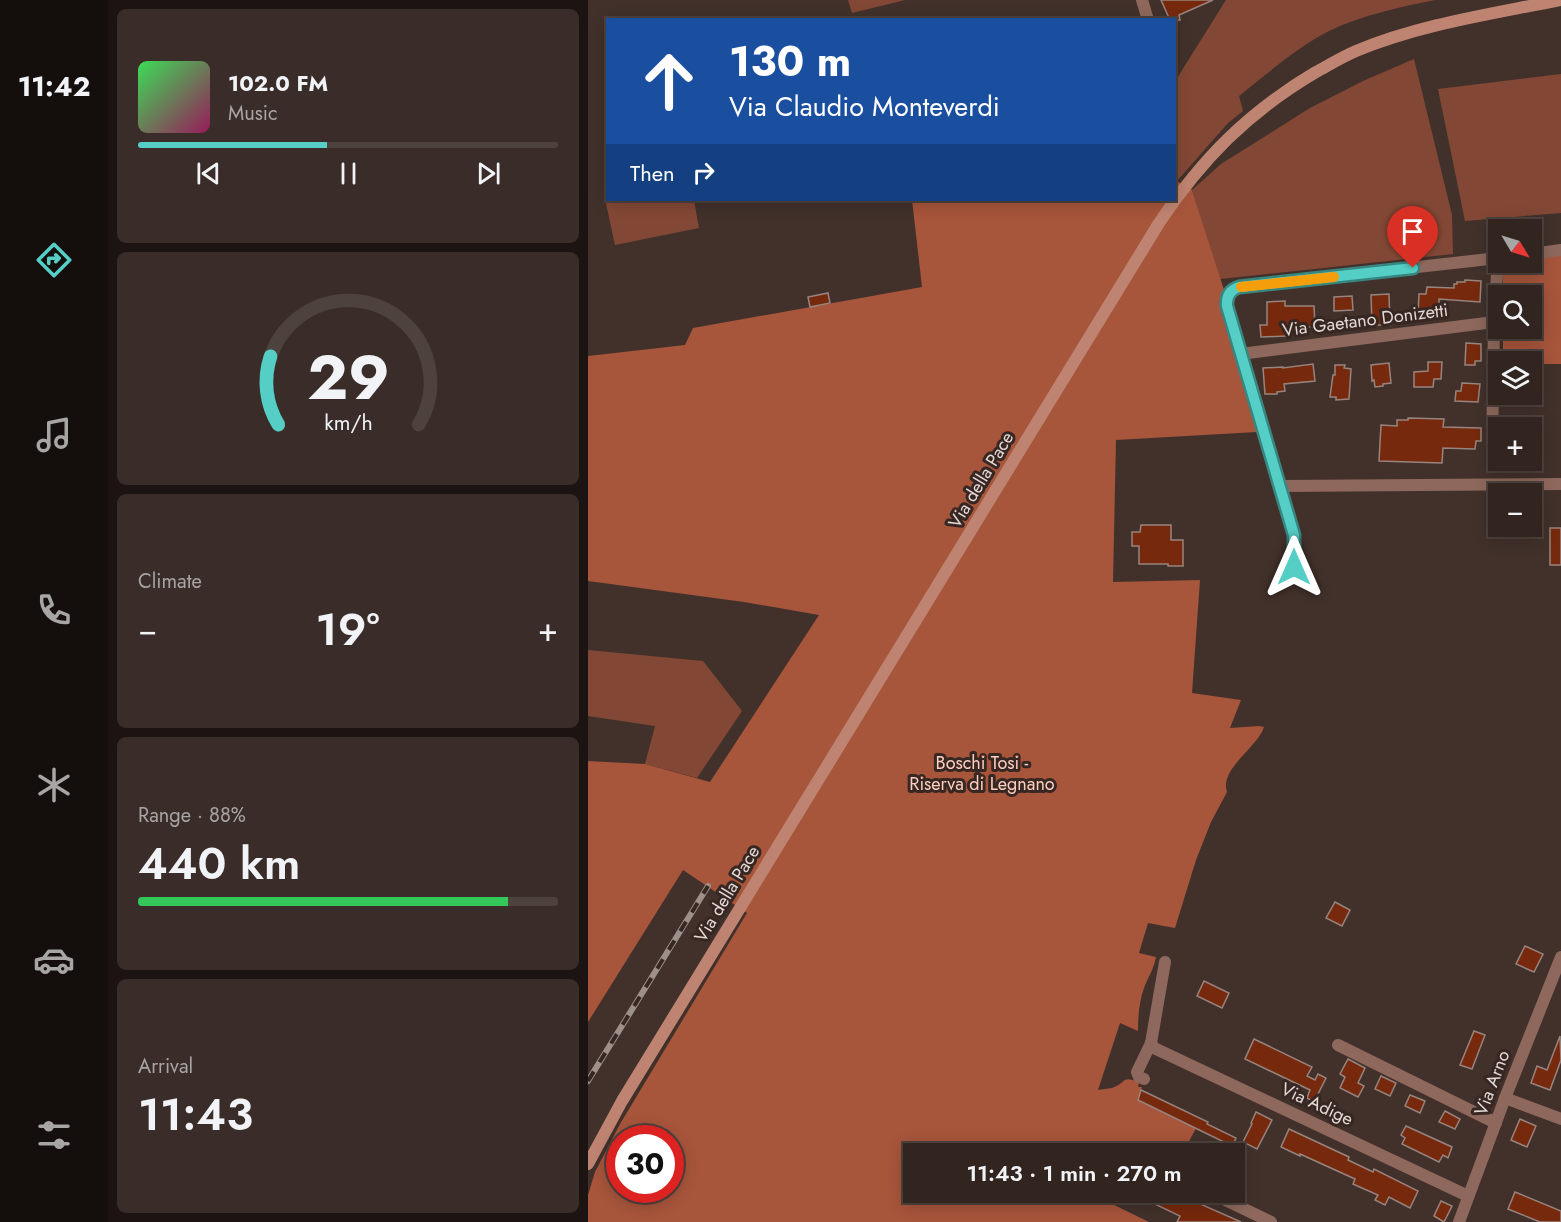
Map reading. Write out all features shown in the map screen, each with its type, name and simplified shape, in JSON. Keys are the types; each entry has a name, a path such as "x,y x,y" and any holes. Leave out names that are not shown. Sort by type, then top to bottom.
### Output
{"main road":[{"name":"Via della Pace","path":"1176,199 1192,176 1234,132 1300,81 1355,52 1418,30 1560,0"},
{"name":"Via della Pace","path":"588,1164 628,1091 1174,201"}],"street":[{"path":"1142,0 1147,18"},
{"path":"1542,253 1561,250"},
{"path":"1294,567 1294,535 1240,354 1227,306 1227,296 1234,289 1488,259"},
{"name":"Via Gaetano Donizetti","path":"1240,354 1488,323"},
{"path":"1493,417 1494,339"},
{"path":"1280,486 1561,484"},
{"name":"Via Arno","path":"1459,1222 1561,957"},
{"path":"1144,1079 1139,1077 1137,1072 1151,1043 1165,962"},
{"name":"Via Adige","path":"1151,1043 1154,1048 1468,1196"},
{"path":"1338,1045 1496,1123"},
{"path":"1505,1098 1561,1119"},
{"path":"1232,1203 1271,1222"}],"shaded area":[{"path":"848,0 905,0 852,13"},
{"path":"1226,0 1435,0 1355,20 1329,31 1294,53 1239,96 1243,111 1228,123 1177,181 1176,80"},
{"path":"1414,59 1452,215 1453,254 1220,279 1192,190 1221,164 1310,108 1363,81"},
{"path":"1561,74 1561,213 1465,221 1438,89"},
{"path":"605,199 606,201 694,201 699,228 615,245"},
{"path":"588,650 703,661 742,711 697,778 645,764 655,726 588,716"}],"green space":[{"name":"Boschi Tosi - Riserva di Legnano","path":"1176,181 1192,190 1226,296 1257,432 1116,440 1113,582 1200,580 1192,693 1241,700 1230,728 1264,727 1229,775 1226,783 1227,792 1211,822 1196,860 1175,928 1148,923 1139,953 1156,957 1141,999 1138,1031 1120,1023 1098,1090 1112,1088 1127,1080 1139,1082 1138,1087 1142,1087 1138,1100 1196,1128 1188,1143 903,1143 903,1203 1110,1203 1149,1222 588,1222 588,1195 595,1172 606,1151 606,1203 684,1203 684,1125 619,1125 747,913 683,870 588,1022 588,761 645,764 710,782 819,615 744,602 588,581 588,356 685,345 693,328 922,287 912,201 1176,201"},
{"path":"1561,253 1561,364 1542,364 1542,351 1503,351 1503,339 1542,339 1542,285 1503,285 1503,273 1542,273 1542,256"}],"building":[{"path":"1161,0 1213,0 1179,15 1180,20 1169,18"},
{"path":"1465,280 1481,281 1480,302 1439,299 1439,315 1418,314 1419,294 1426,294 1427,287 1454,288 1454,284 1465,282"},
{"path":"828,293 830,303 810,307 808,297"},
{"path":"1389,294 1390,325 1372,325 1371,295"},
{"path":"1352,296 1353,310 1334,311 1334,297"},
{"path":"1285,301 1285,306 1314,306 1315,327 1286,327 1286,336 1261,337 1260,325 1267,325 1267,302"},
{"path":"1466,343 1481,344 1481,361 1475,361 1475,365 1465,365"},
{"path":"1428,362 1442,362 1441,379 1434,379 1433,387 1414,387 1414,372 1428,371"},
{"path":"1389,363 1391,383 1375,387 1374,380 1372,381 1371,365"},
{"path":"1313,364 1315,381 1284,384 1285,391 1265,394 1263,368"},
{"path":"1335,365 1345,365 1344,368 1351,369 1349,399 1336,400 1336,397 1330,397"},
{"path":"1462,383 1480,384 1478,402 1455,401 1456,391 1461,391"},
{"path":"1408,418 1444,419 1443,427 1481,428 1481,441 1476,441 1475,449 1443,448 1442,463 1379,461 1381,425 1397,426 1397,420 1408,420"},
{"path":"1141,525 1171,525 1171,540 1183,540 1183,566 1139,564 1139,546 1132,546 1132,532 1140,532"},
{"path":"1550,528 1561,528 1561,565 1550,565"},
{"path":"1335,902 1350,910 1342,926 1326,918"},
{"path":"1525,946 1543,954 1534,972 1516,964"},
{"path":"1204,981 1229,993 1222,1008 1197,996"},
{"path":"1474,1031 1485,1035 1472,1069 1460,1065"},
{"path":"1560,1036 1561,1060 1550,1090 1531,1083 1537,1066 1547,1070"},
{"path":"1254,1039 1312,1067 1307,1076 1315,1080 1318,1074 1326,1078 1314,1102 1307,1098 1310,1090 1245,1059"},
{"path":"1348,1059 1365,1068 1358,1083 1364,1086 1358,1097 1340,1088 1345,1077 1340,1074"},
{"path":"1381,1076 1396,1083 1390,1096 1375,1089"},
{"path":"1141,1090 1236,1138 1234,1143 1226,1143 1138,1100"},
{"path":"1410,1095 1425,1101 1420,1113 1405,1106"},
{"path":"1445,1111 1460,1119 1455,1129 1439,1122"},
{"path":"1256,1112 1272,1120 1257,1149 1243,1142"},
{"path":"1520,1119 1536,1126 1527,1147 1511,1140"},
{"path":"1406,1126 1452,1147 1448,1158 1443,1155 1439,1162 1402,1144 1405,1138 1401,1135"},
{"path":"1289,1129 1349,1157 1348,1160 1373,1172 1374,1169 1418,1191 1410,1208 1389,1197 1385,1205 1375,1200 1378,1195 1353,1184 1355,1179 1281,1147"},
{"path":"1515,1192 1561,1211 1561,1222 1540,1222 1508,1209"},
{"path":"1441,1201 1452,1206 1444,1222 1434,1216"},
{"path":"1153,1203 1198,1203 1241,1222 1177,1222 1180,1216"}],"railway":[{"path":"588,1081 708,886"}],"slow traffic":[{"path":"1241,287 1334,277"}],"route":[{"path":"1294,567 1294,535 1227,306 1227,296 1239,287 1413,268"}]}
